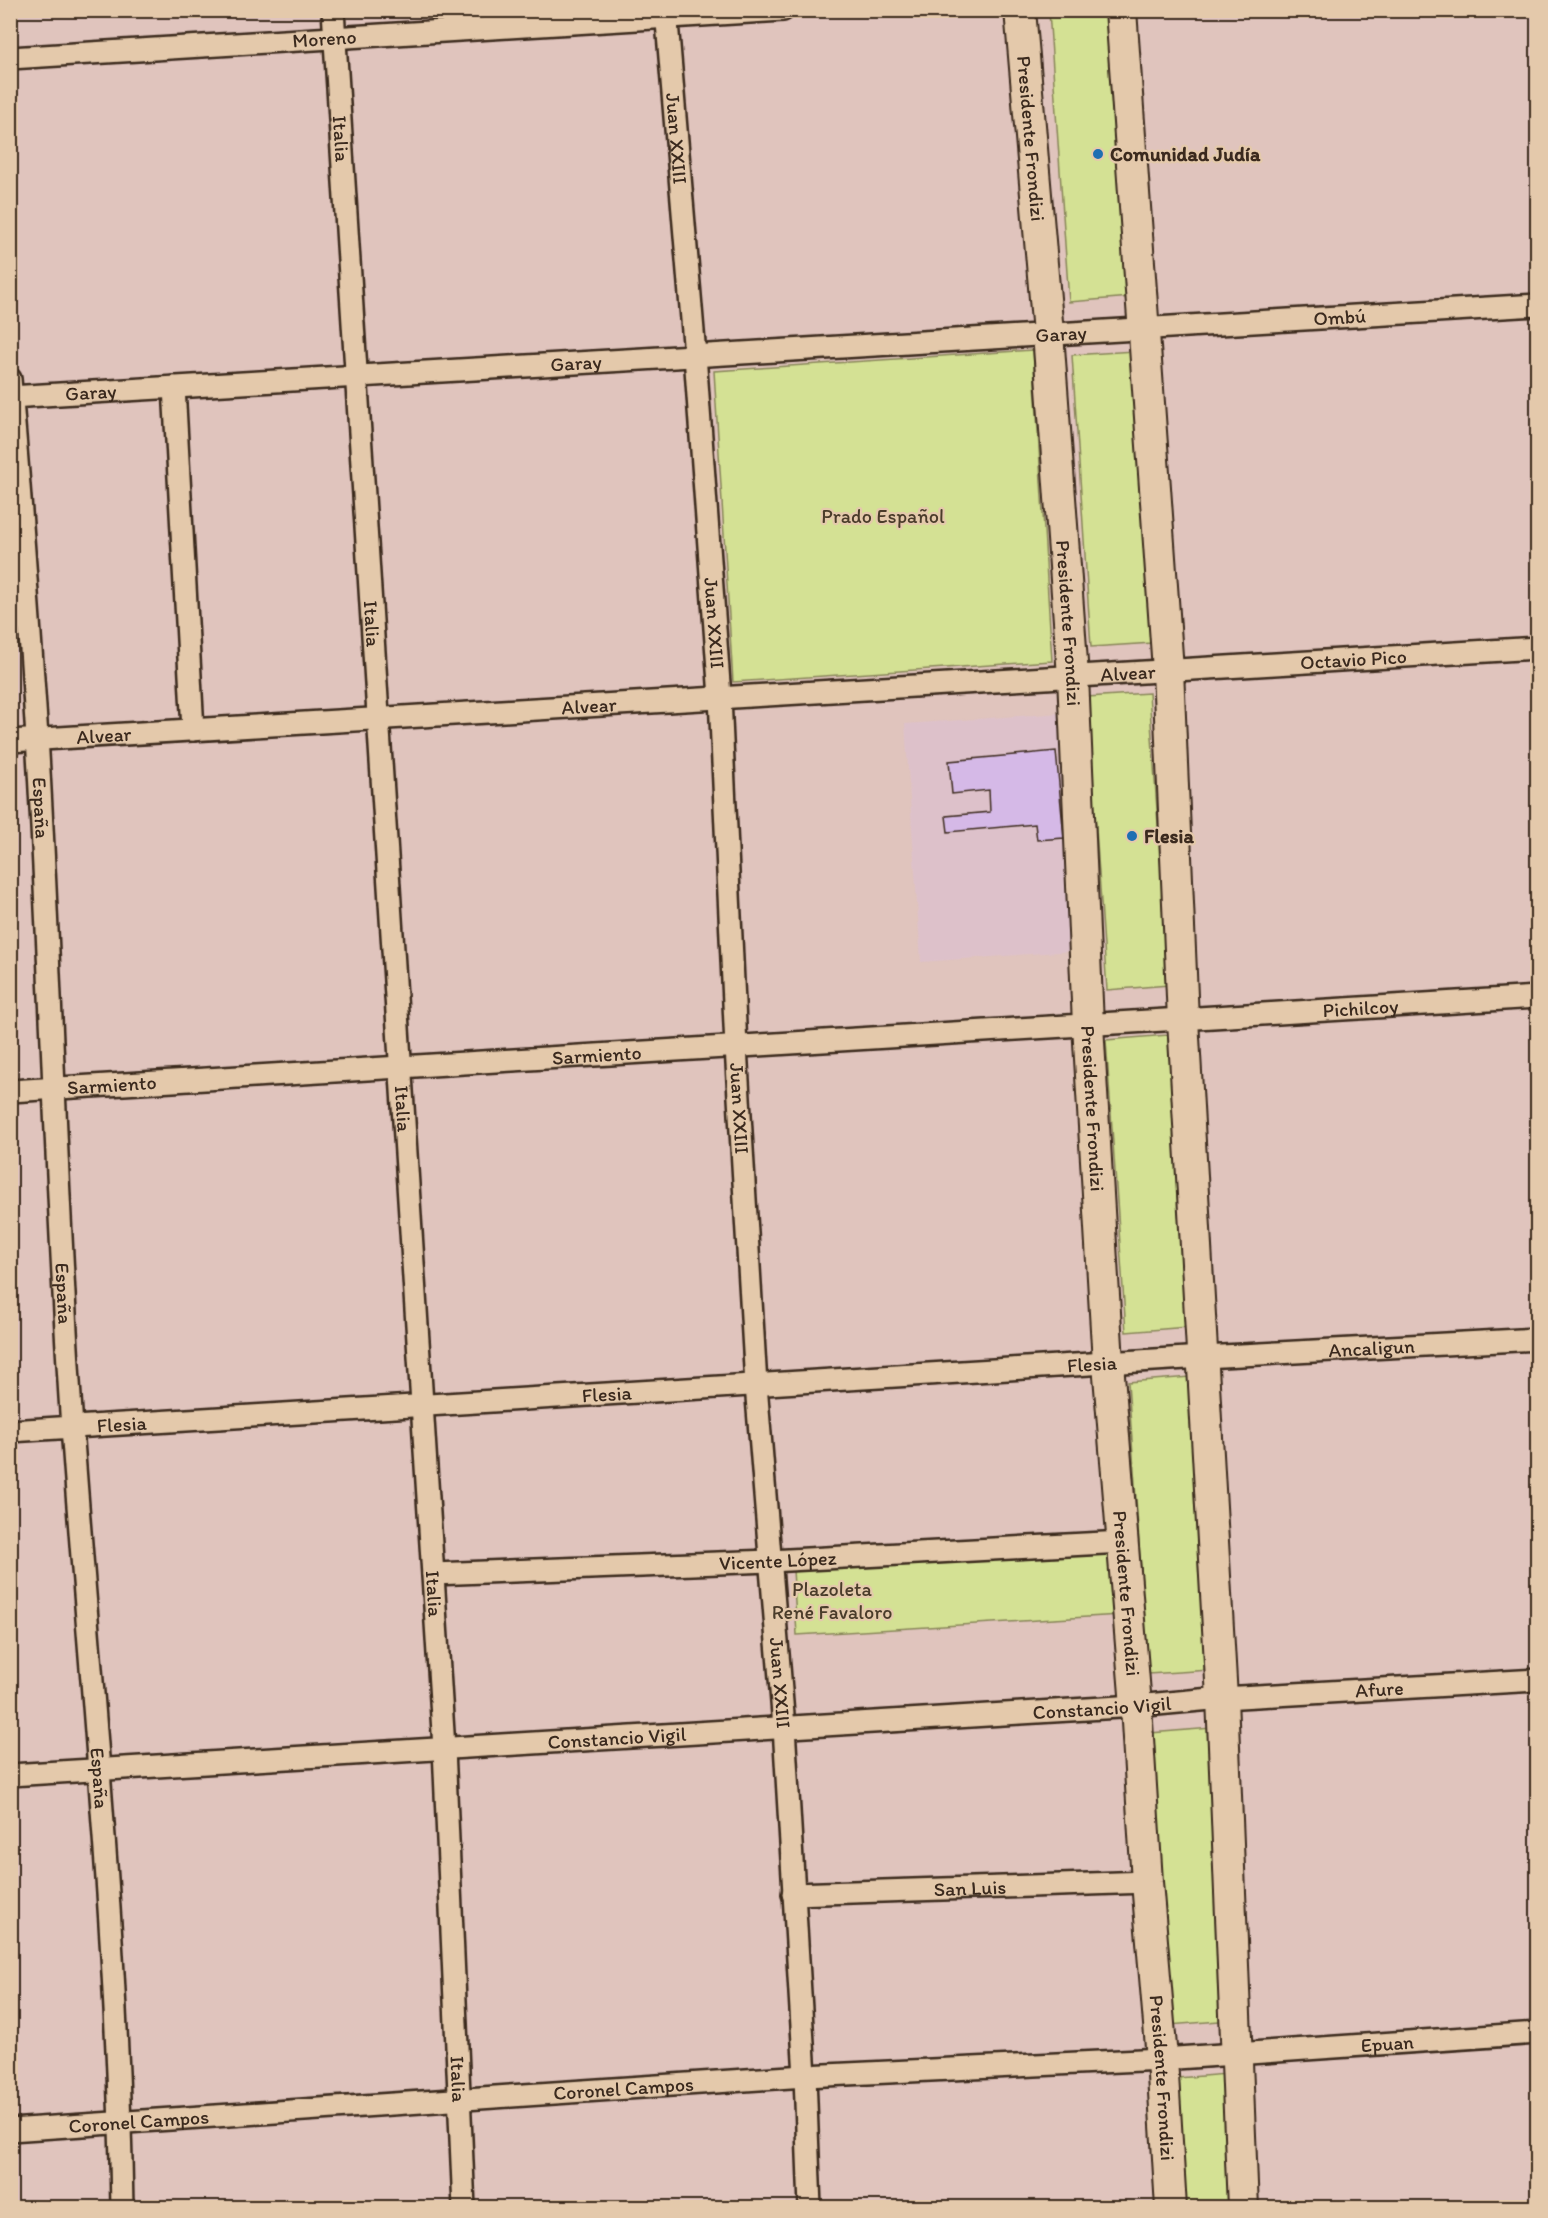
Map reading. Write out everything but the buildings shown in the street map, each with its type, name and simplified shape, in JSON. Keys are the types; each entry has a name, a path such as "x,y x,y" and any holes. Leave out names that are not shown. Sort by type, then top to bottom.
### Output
{"main road":[{"name":"Presidente Frondizi","path":"1020,10 1048,333 1073,676 1088,1025 1108,1364 1136,1706 1171,2208"},
{"path":"1121,10 1167,670 1183,1020 1222,1698 1243,2208"}],"street":[{"name":"Italia","path":"333,10 444,1748 464,2208"},
{"name":"Moreno","path":"10,58 666,14 783,10"},
{"name":"Juan XXIII","path":"666,14 695,355 720,698 736,1047 756,1385 784,1727 805,2076 810,2208"},
{"name":"Ombú","path":"1143,328 1538,304"},
{"name":"Garay","path":"11,391 174,387 1143,328"},
{"path":"174,387 193,730"},
{"name":"España","path":"11,391 37,739 72,1426 100,1769 121,2122 122,2208"},
{"name":"Octavio Pico","path":"1167,670 1538,648"},
{"name":"Alvear","path":"10,741 1167,670"},
{"name":"Pichilcoy","path":"1183,1020 1538,997"},
{"name":"Sarmiento","path":"10,1091 1183,1020"},
{"name":"Ancaligun","path":"1203,1357 1538,1339"},
{"name":"Flesia","path":"10,1431 1203,1357"},
{"name":"Vicente López","path":"433,1574 770,1561 1123,1542"},
{"name":"Afure","path":"1222,1698 1538,1680"},
{"name":"Constancio Vigil","path":"10,1775 1136,1706 1222,1698"},
{"name":"San Luis","path":"794,1894 1147,1882"},
{"name":"Epuan","path":"1237,2054 1538,2033"},
{"name":"Coronel Campos","path":"10,2130 805,2076 1237,2054"}],"shaded area":[{"path":"1062,713 1072,951 921,962 905,724"}],"green space":[{"path":"1049,11 1112,11 1131,297 1069,302"},
{"name":"Prado Español","path":"1033,350 1052,661 733,682 714,371"},
{"path":"1134,351 1153,643 1091,647 1072,355"},
{"path":"1149,693 1169,985 1107,990 1087,697"},
{"path":"1168,1035 1188,1327 1126,1332 1106,1040"},
{"path":"1190,1377 1210,1670 1148,1674 1128,1382"},
{"name":"Plazoleta René Favaloro","path":"1116,1550 1120,1615 797,1635 793,1570"},
{"path":"1212,1728 1232,2020 1169,2025 1150,1733"},
{"path":"1227,2074 1236,2207 1174,2207 1165,2079"}],"place":[{"name":"Comunidad Judía","path":"1098,154"},
{"name":"Flesia","path":"1132,836"}]}
